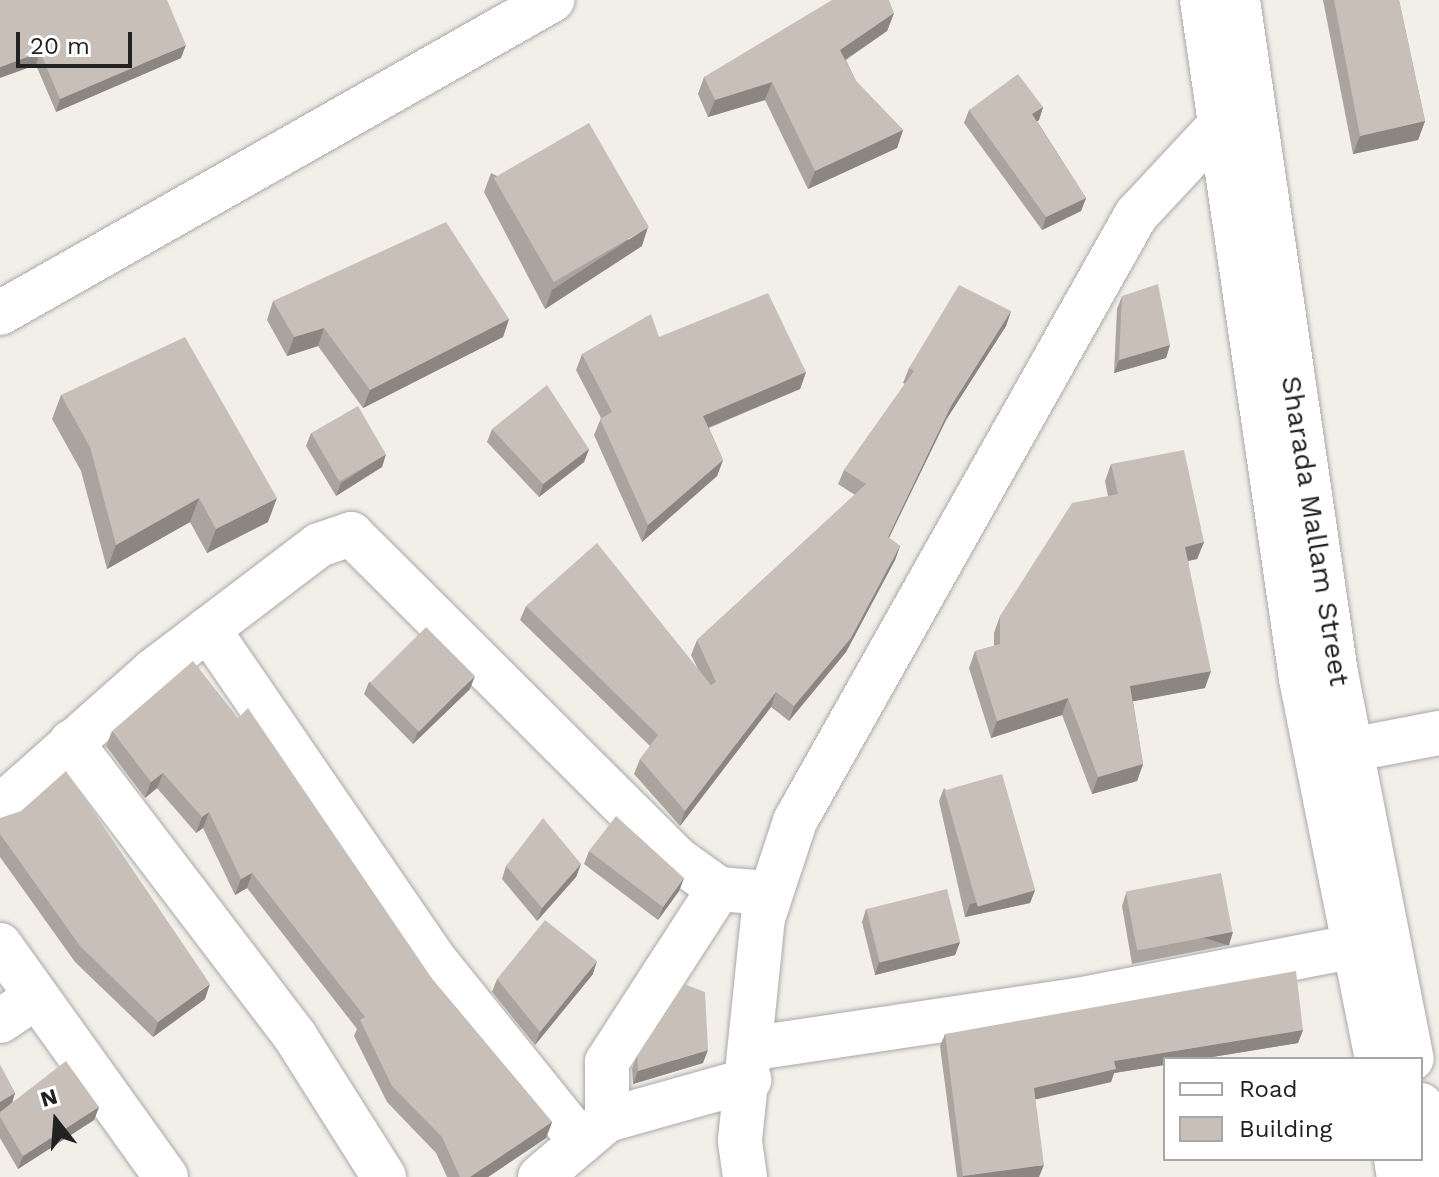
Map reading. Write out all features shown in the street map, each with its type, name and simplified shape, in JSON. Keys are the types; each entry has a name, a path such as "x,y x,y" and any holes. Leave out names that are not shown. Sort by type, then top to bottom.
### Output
{"street":[{"path":"0,313 552,0"},
{"name":"Sharada Mallam Street","path":"1202,0 1237,123 1350,750 1412,1057"},
{"name":"Sharada Mallam Street","path":"1238,0 1237,123 1301,679 1377,1057"},
{"path":"745,1177 740,1140 752,1064 767,893 795,821 1042,371 1136,215 1237,123"},
{"path":"0,807 71,742 208,629 319,545 342,534 359,537 571,757 677,859 719,889 767,893"},
{"path":"208,629 434,959 594,1131"},
{"path":"1350,750 1439,733"},
{"path":"71,742 295,1036 384,1177"},
{"path":"594,1131 607,1062 719,889"},
{"path":"0,945 17,1010 166,1177"},
{"path":"540,1177 594,1131 752,1064 1355,946"},
{"path":"1423,1115 1435,1177"}],"building":[{"path":"0,0 167,0 186,45 60,99 40,52 0,67"},
{"path":"832,0 889,0 894,13 840,50 856,81 903,130 815,171 772,82 715,100 704,77"},
{"path":"1334,0 1399,0 1425,121 1360,136"},
{"path":"1018,74 1043,107 1032,114 1086,198 1046,217 969,110"},
{"path":"589,123 649,227 554,282 494,178"},
{"path":"446,222 509,319 370,390 324,328 294,337 273,301"},
{"path":"1158,284 1170,345 1119,360 1122,296"},
{"path":"959,285 1011,311 951,406 888,537 900,546 851,638 794,706 776,692 685,811 640,759 658,735 526,606 597,543 711,685 716,682 697,640 866,484 844,470 914,371 909,368"},
{"path":"768,293 806,372 703,416 723,460 648,525 600,419 612,412 582,354 651,314 659,337"},
{"path":"185,337 277,498 216,529 199,498 116,545 90,447 61,395"},
{"path":"547,385 589,449 543,484 492,429"},
{"path":"358,406 386,454 339,481 311,433"},
{"path":"1184,450 1204,542 1185,547 1211,671 1130,686 1143,764 1098,777 1068,698 997,721 975,651 1000,644 1000,616 1072,503 1118,494 1111,464"},
{"path":"426,627 475,676 419,732 370,683"},
{"path":"193,661 238,718 248,708 433,980 552,1122 470,1177 460,1177 442,1137 392,1086 360,1020 365,1017 252,873 241,879 209,812 202,817 163,773 151,782 112,731"},
{"path":"66,771 210,984 158,1022 80,946 0,834 0,818 21,811"},
{"path":"1002,774 1035,890 978,907 944,791"},
{"path":"616,816 684,878 663,907 589,851"},
{"path":"543,818 581,864 542,908 506,866"},
{"path":"1221,873 1232,932 1137,950 1126,892"},
{"path":"947,889 960,942 880,962 866,909"},
{"path":"545,920 597,961 540,1032 497,979"},
{"path":"1296,971 1303,1030 1114,1061 1116,1069 1034,1088 1044,1165 963,1176 945,1034"},
{"path":"684,984 705,992 708,1050 638,1071 637,1056"},
{"path":"66,1061 99,1107 23,1156 0,1112"},
{"path":"0,1065 15,1093 0,1102"}]}
